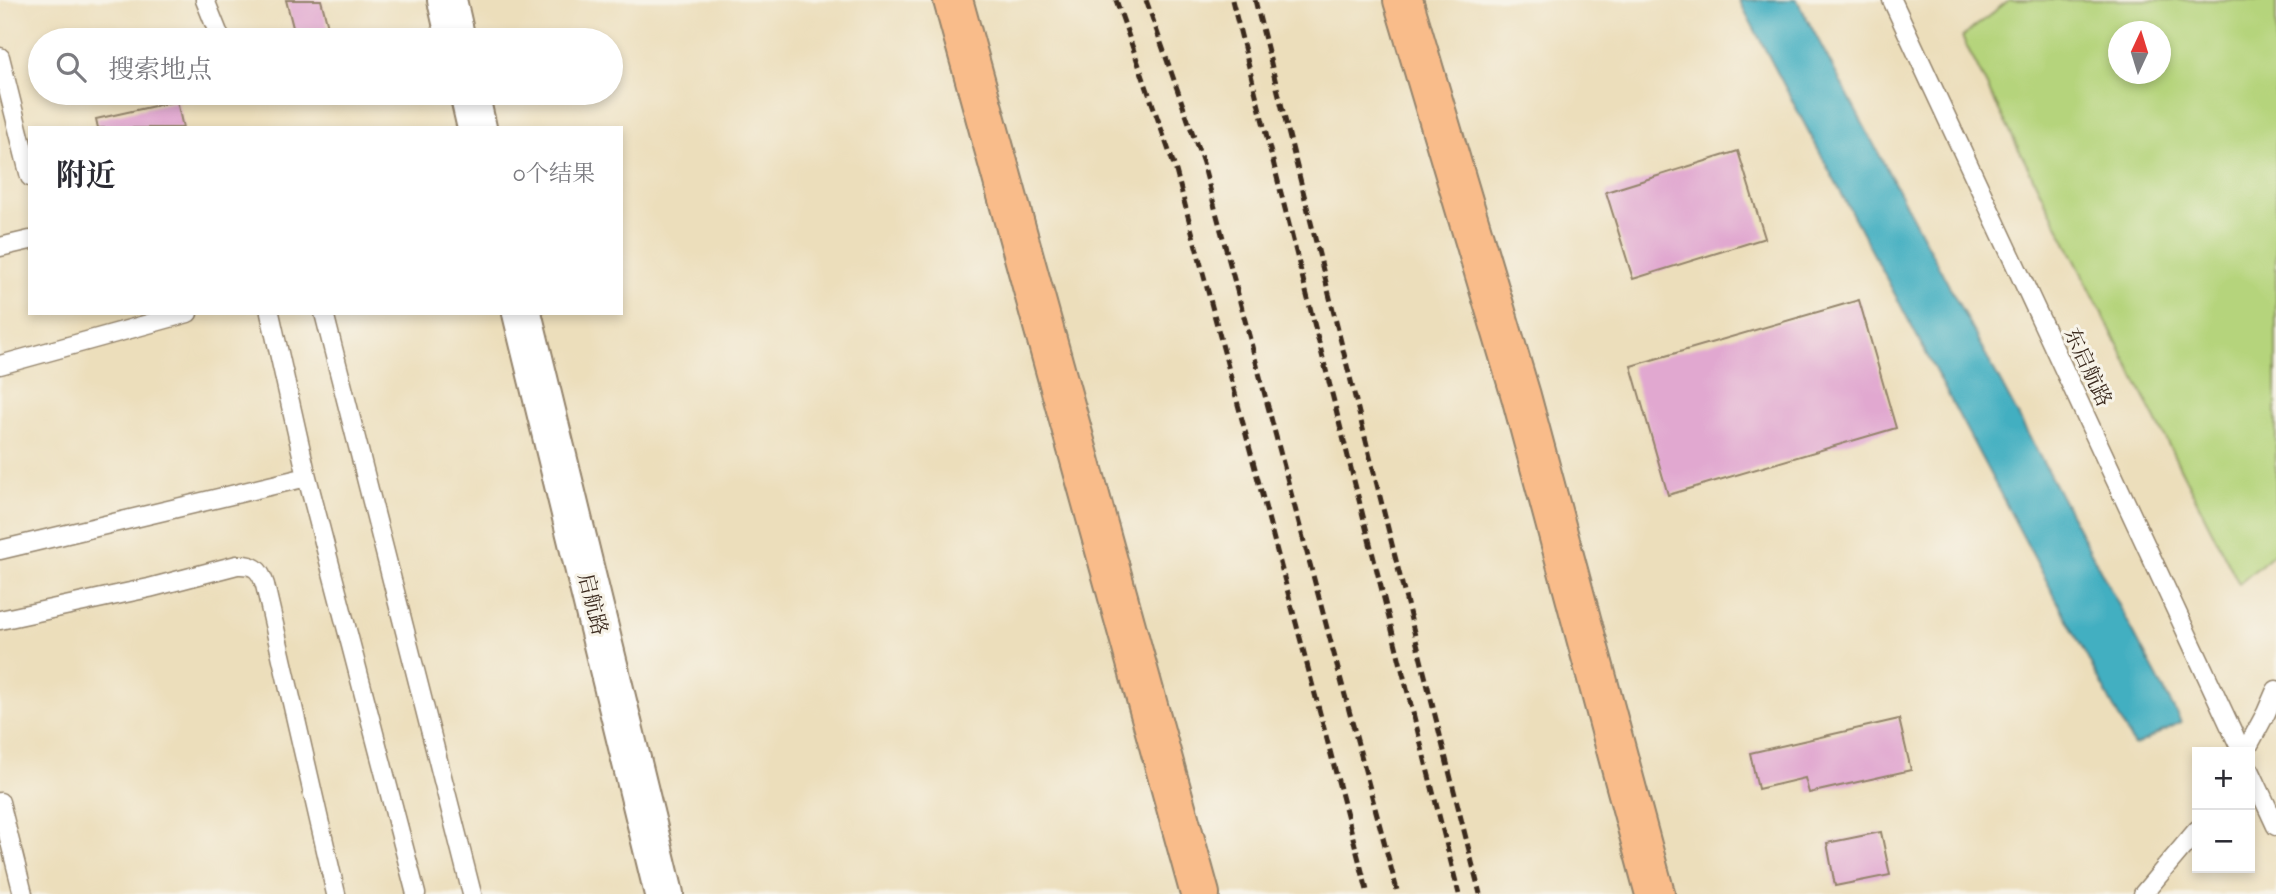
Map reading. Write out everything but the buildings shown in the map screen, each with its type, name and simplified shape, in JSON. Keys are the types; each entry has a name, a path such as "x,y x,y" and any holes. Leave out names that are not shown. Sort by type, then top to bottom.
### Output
{"highway":[{"path":"953,0 1200,894"},
{"path":"1403,0 1521,396 1655,894"}],"street":[{"path":"472,105 477,126"},
{"name":"启航路","path":"522,315 664,894"}],"lane":[{"path":"205,0 216,28"},
{"name":"东启航路","path":"1892,0 2241,747"},
{"path":"0,57 28,169"},
{"path":"0,247 28,240"},
{"path":"0,365 181,315"},
{"path":"270,315 307,477 416,894"},
{"path":"325,315 472,894"},
{"path":"0,550 307,477"},
{"path":"0,620 149,588 237,565 248,564 255,567 261,573 265,585 336,894"},
{"path":"2246,747 2276,690"},
{"path":"2255,781 2276,826"},
{"path":"0,802 23,894"},
{"path":"2143,894 2192,836"}],"green space":[{"path":"2009,0 2276,0 2276,552 2239,584 1962,37"}],"water":[{"path":"1739,0 1797,0 2181,722 2134,746"}],"railway":[{"path":"1116,0 1176,171 1368,894"},
{"path":"1146,0 1203,163 1398,894"},
{"path":"1232,0 1459,894"},
{"path":"1255,0 1480,894"}]}
